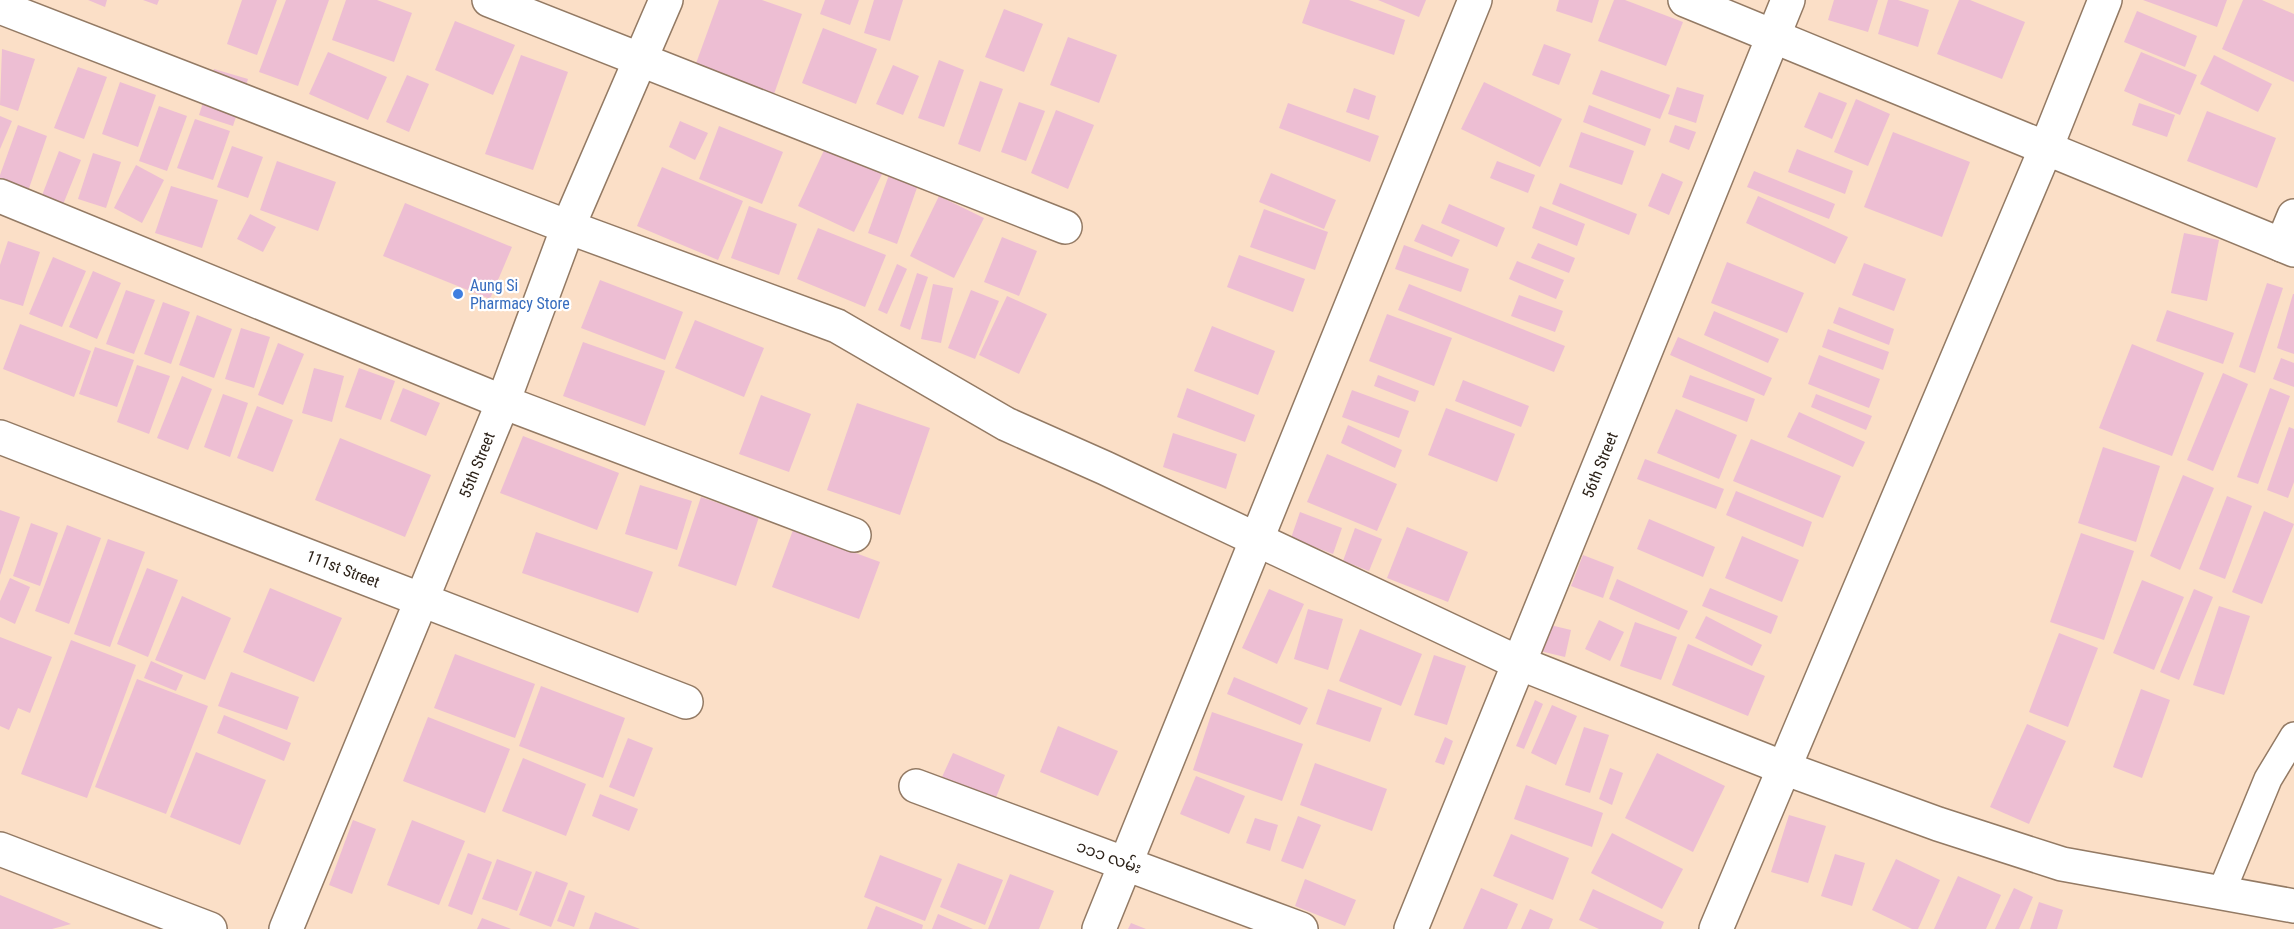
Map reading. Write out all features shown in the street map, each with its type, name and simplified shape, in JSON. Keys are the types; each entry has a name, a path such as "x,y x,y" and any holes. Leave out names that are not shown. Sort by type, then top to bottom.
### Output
{"street":[{"path":"489,0 1065,227"},
{"name":"55th Street","path":"286,929 503,402 568,227 666,0"},
{"path":"1099,929 1475,0"},
{"path":"1685,0 2046,148 2290,237"},
{"name":"56th Street","path":"1411,929 1788,0"},
{"path":"1716,929 2046,148 2105,0"},
{"path":"0,7 568,227 837,326 1006,424 1105,468 1519,663 1784,768 1938,824 2062,864 2221,893 2278,913"},
{"path":"0,196 503,402 854,535"},
{"name":"111st Street","path":"0,436 686,702"},
{"name":"၁၁၁ လမ်း","path":"916,786 1301,929"},
{"path":"0,849 210,929"}],"lane":[{"path":"2221,893 2268,779 2294,736"}],"building":[{"path":"88,0 107,0 105,7"},
{"path":"143,0 159,0 157,5"},
{"path":"242,0 277,0 257,55 227,44"},
{"path":"286,0 329,0 298,86 259,72"},
{"path":"346,0 377,0 412,13 394,62 332,40"},
{"path":"719,0 762,0 802,14 773,97 694,69"},
{"path":"825,0 859,0 850,25 820,14"},
{"path":"874,0 903,0 890,41 864,33"},
{"path":"1310,0 1349,0 1405,20 1394,55 1302,23"},
{"path":"1378,0 1426,0 1419,17"},
{"path":"1559,0 1599,0 1592,23 1556,11"},
{"path":"1614,0 1625,0 1683,22 1666,66 1598,41"},
{"path":"1834,0 1878,0 1868,32 1828,20"},
{"path":"1888,0 1898,0 1929,10 1918,47 1878,34"},
{"path":"1959,0 1970,0 2025,22 2002,79 1937,54"},
{"path":"2143,0 2227,0 2217,27"},
{"path":"2243,0 2262,0 2294,14 2294,82 2222,49"},
{"path":"1004,9 1043,24 1024,72 985,57"},
{"path":"2137,11 2197,36 2185,67 2124,42"},
{"path":"455,21 515,45 493,95 435,70"},
{"path":"823,28 877,49 856,104 802,83"},
{"path":"1068,37 1117,55 1099,103 1050,85"},
{"path":"1544,44 1571,54 1559,85 1532,75"},
{"path":"2,49 35,59 18,111 0,105"},
{"path":"328,52 387,77 368,120 309,94"},
{"path":"2141,52 2197,75 2180,115 2124,91"},
{"path":"521,55 568,72 533,170 485,154"},
{"path":"2214,55 2272,84 2258,112 2200,84"},
{"path":"939,60 964,70 944,127 918,118"},
{"path":"893,65 919,76 903,115 876,104"},
{"path":"78,67 107,77 84,139 54,128"},
{"path":"214,69 248,79 233,126 199,115"},
{"path":"1601,70 1670,95 1660,119 1592,94"},
{"path":"407,75 429,84 409,132 386,122"},
{"path":"980,81 1003,89 980,152 958,144"},
{"path":"120,82 156,95 138,147 102,134"},
{"path":"1484,82 1562,119 1540,167 1461,129"},
{"path":"1677,87 1704,95 1696,123 1668,114"},
{"path":"1354,88 1376,96 1369,120 1346,112"},
{"path":"1819,92 1847,103 1832,139 1804,127"},
{"path":"1856,99 1890,114 1868,166 1834,152"},
{"path":"1019,102 1045,111 1026,161 1001,152"},
{"path":"1288,103 1379,136 1370,162 1279,128"},
{"path":"2139,103 2175,115 2167,137 2132,125"},
{"path":"1589,105 1651,129 1645,146 1583,122"},
{"path":"159,106 187,116 167,171 139,161"},
{"path":"1056,110 1094,125 1068,189 1031,173"},
{"path":"2207,111 2276,138 2257,188 2187,161"},
{"path":"0,116 12,121 0,149"},
{"path":"195,119 230,131 213,180 177,168"},
{"path":"680,121 708,133 695,160 669,147"},
{"path":"18,125 47,136 26,197 0,187 0,175"},
{"path":"1675,125 1696,132 1689,150 1669,142"},
{"path":"719,126 783,152 762,204 699,179"},
{"path":"1581,132 1634,151 1622,185 1569,167"},
{"path":"1893,132 1970,162 1942,237 1864,207"},
{"path":"232,146 263,157 248,198 217,187"},
{"path":"826,146 883,172 854,232 798,206"},
{"path":"1797,149 1853,171 1845,194 1788,172"},
{"path":"59,151 81,160 62,207 41,198"},
{"path":"93,153 121,162 106,208 78,199"},
{"path":"277,161 336,182 318,231 260,210"},
{"path":"1497,161 1535,175 1528,193 1490,178"},
{"path":"136,165 164,180 142,223 114,208"},
{"path":"662,167 743,201 718,260 637,226"},
{"path":"1754,171 1835,204 1829,219 1747,187"},
{"path":"1271,173 1336,200 1324,229 1259,202"},
{"path":"1662,173 1683,182 1669,215 1648,206"},
{"path":"889,175 918,185 897,244 868,233"},
{"path":"1560,183 1637,214 1629,235 1552,204"},
{"path":"171,186 218,200 202,248 155,233"},
{"path":"939,196 984,218 954,278 910,256"},
{"path":"1758,196 1848,237 1835,264 1746,223"},
{"path":"405,203 512,247 490,299 383,256"},
{"path":"1449,204 1505,228 1497,247 1441,223"},
{"path":"749,206 797,224 779,275 731,258"},
{"path":"1540,206 1585,224 1577,246 1532,228"},
{"path":"1264,209 1328,232 1315,270 1250,247"},
{"path":"250,214 276,227 263,252 237,239"},
{"path":"1422,224 1460,240 1452,257 1414,241"},
{"path":"818,228 886,255 865,307 797,279"},
{"path":"2184,233 2219,240 2207,301 2171,293"},
{"path":"1002,237 1037,251 1019,296 984,282"},
{"path":"8,241 40,252 23,306 0,299 0,265"},
{"path":"1538,243 1575,258 1569,273 1531,258"},
{"path":"1404,245 1469,269 1461,292 1395,269"},
{"path":"1239,255 1305,279 1293,312 1227,287"},
{"path":"53,257 86,271 62,327 29,314"},
{"path":"1517,261 1564,280 1556,299 1509,279"},
{"path":"1727,262 1804,293 1787,333 1711,303"},
{"path":"1864,263 1906,279 1894,311 1852,295"},
{"path":"897,264 907,269 887,314 878,310"},
{"path":"93,271 121,283 97,339 69,327"},
{"path":"917,273 928,277 910,330 900,326"},
{"path":"600,280 683,312 665,360 581,328"},
{"path":"2267,283 2283,288 2255,373 2239,367"},
{"path":"933,284 953,288 941,343 921,339"},
{"path":"1409,284 1565,346 1554,372 1398,310"},
{"path":"126,290 155,300 134,354 106,344"},
{"path":"971,290 999,301 975,359 948,348"},
{"path":"2294,294 2294,354 2277,348"},
{"path":"1519,295 1563,311 1555,332 1511,316"},
{"path":"1007,296 1047,314 1019,374 979,355"},
{"path":"163,302 190,312 171,364 144,354"},
{"path":"1839,307 1894,329 1889,345 1833,323"},
{"path":"2167,310 2234,333 2223,364 2156,341"},
{"path":"1714,311 1779,339 1768,363 1704,335"},
{"path":"1387,314 1452,338 1434,386 1369,361"},
{"path":"197,315 232,329 214,378 179,365"},
{"path":"695,320 764,348 744,397 675,368"},
{"path":"20,324 91,351 74,397 3,369"},
{"path":"1212,326 1275,351 1258,395 1194,371"},
{"path":"241,328 270,337 254,388 225,379"},
{"path":"1828,329 1889,352 1883,370 1822,347"},
{"path":"1678,337 1772,378 1764,396 1670,355"},
{"path":"583,342 665,371 645,426 563,396"},
{"path":"278,343 304,354 283,405 258,395"},
{"path":"2132,344 2204,373 2172,456 2099,428"},
{"path":"95,347 134,360 117,407 79,394"},
{"path":"1819,355 1880,379 1869,408 1808,384"},
{"path":"2281,358 2294,363 2294,387 2273,379"},
{"path":"137,365 170,376 149,434 117,422"},
{"path":"314,368 344,376 332,422 302,413"},
{"path":"359,368 395,381 381,420 345,407"},
{"path":"2223,373 2248,384 2213,471 2187,460"},
{"path":"1378,375 1419,391 1415,402 1374,386"},
{"path":"1690,375 1755,399 1747,422 1682,397"},
{"path":"182,376 212,389 188,450 157,438"},
{"path":"1463,380 1529,406 1521,427 1455,401"},
{"path":"403,388 440,403 426,436 390,421"},
{"path":"1187,388 1255,415 1245,442 1177,417"},
{"path":"2270,388 2290,396 2258,484 2237,477"},
{"path":"1352,390 1409,411 1399,438 1342,417"},
{"path":"223,394 248,403 230,457 204,447"},
{"path":"1816,394 1872,416 1866,430 1811,407"},
{"path":"761,395 811,414 789,472 739,454"},
{"path":"857,403 930,428 900,515 827,490"},
{"path":"257,406 293,420 273,472 237,458"},
{"path":"1446,408 1515,434 1497,482 1428,455"},
{"path":"1676,409 1737,435 1719,479 1657,453"},
{"path":"1799,412 1865,442 1853,467 1787,437"},
{"path":"1348,425 1402,450 1395,468 1341,443"},
{"path":"2289,427 2294,429 2294,482 2288,498 2267,490"},
{"path":"1173,433 1237,454 1226,489 1163,467"},
{"path":"523,436 619,473 597,530 500,493"},
{"path":"340,438 431,475 405,537 315,500"},
{"path":"1751,439 1841,476 1823,518 1733,481"},
{"path":"2103,447 2160,466 2136,542 2078,523"},
{"path":"1327,454 1397,484 1377,531 1307,502"},
{"path":"1645,459 1724,489 1716,509 1637,479"},
{"path":"2183,475 2214,488 2180,570 2150,556"},
{"path":"640,485 692,501 677,550 625,534"},
{"path":"1736,491 1812,522 1803,547 1726,515"},
{"path":"2227,496 2252,506 2225,579 2199,569"},
{"path":"701,497 759,517 736,586 678,566"},
{"path":"0,510 20,517 0,575"},
{"path":"2264,511 2294,524 2262,604 2232,592"},
{"path":"1300,512 1342,528 1333,554 1291,538"},
{"path":"1649,519 1715,547 1703,577 1637,549"},
{"path":"31,523 58,533 40,586 13,576"},
{"path":"67,525 101,538 69,624 35,611"},
{"path":"1407,527 1468,552 1448,602 1387,578"},
{"path":"1355,528 1382,539 1369,571 1343,561"},
{"path":"793,530 880,562 859,619 772,587"},
{"path":"536,532 653,572 638,613 522,573"},
{"path":"2081,533 2134,551 2104,640 2050,622"},
{"path":"1742,536 1799,560 1782,602 1725,578"},
{"path":"108,539 145,552 110,647 74,634"},
{"path":"1583,555 1614,567 1603,598 1571,586"},
{"path":"147,568 178,580 148,657 117,644"},
{"path":"10,578 30,587 15,624 0,617 0,601"},
{"path":"1617,579 1688,611 1679,630 1609,599"},
{"path":"2142,580 2184,597 2154,670 2113,653"},
{"path":"270,588 342,618 314,682 243,652"},
{"path":"1710,588 1778,616 1771,634 1702,606"},
{"path":"1269,589 1304,604 1277,664 1242,648"},
{"path":"2194,589 2213,597 2179,680 2160,672"},
{"path":"182,596 231,618 205,680 155,660"},
{"path":"2219,606 2250,616 2224,695 2193,685"},
{"path":"1308,609 1343,619 1328,670 1294,659"},
{"path":"1706,616 1762,645 1752,666 1695,638"},
{"path":"1599,620 1624,632 1610,661 1585,649"},
{"path":"1635,622 1677,637 1661,680 1620,666"},
{"path":"1546,624 1571,630 1565,657 1540,651"},
{"path":"1360,629 1422,654 1401,706 1339,681"},
{"path":"2059,633 2098,648 2068,727 2029,712"},
{"path":"0,637 52,657 30,713 18,708 9,730 0,726"},
{"path":"71,640 136,665 87,798 21,774"},
{"path":"1688,644 1765,676 1748,716 1672,685"},
{"path":"455,654 535,684 515,738 434,708"},
{"path":"1434,655 1466,666 1447,725 1414,715"},
{"path":"151,661 183,675 176,691 144,678"},
{"path":"231,672 299,697 287,730 218,706"},
{"path":"1234,677 1308,708 1300,725 1227,694"},
{"path":"137,679 208,706 166,814 95,787"},
{"path":"541,686 625,718 603,778 519,746"},
{"path":"1328,689 1382,708 1370,742 1316,724"},
{"path":"2141,689 2170,700 2142,778 2113,767"},
{"path":"1535,700 1543,704 1524,749 1516,746"},
{"path":"1552,705 1577,716 1556,765 1531,753"},
{"path":"1212,712 1303,744 1282,801 1193,770"},
{"path":"224,715 291,743 284,761 217,733"},
{"path":"428,717 510,749 485,813 403,781"},
{"path":"2027,724 2066,741 2029,824 1990,807"},
{"path":"1058,726 1118,751 1098,796 1040,772"},
{"path":"1584,727 1609,735 1590,793 1565,785"},
{"path":"1445,737 1453,741 1444,765 1435,762"},
{"path":"628,738 653,748 634,797 609,787"},
{"path":"196,752 266,780 240,845 170,817"},
{"path":"953,753 1005,775 995,800 942,777"},
{"path":"1657,753 1725,786 1693,852 1625,818"},
{"path":"523,758 586,784 566,836 502,811"},
{"path":"1315,763 1387,789 1372,831 1300,805"},
{"path":"1610,768 1623,773 1612,805 1599,799"},
{"path":"1196,776 1245,796 1229,834 1180,814"},
{"path":"1526,785 1603,813 1592,847 1514,819"},
{"path":"600,794 638,809 629,831 592,816"},
{"path":"1789,815 1826,826 1808,883 1771,872"},
{"path":"1298,816 1321,825 1303,869 1281,861"},
{"path":"1255,818 1278,825 1270,851 1246,843"},
{"path":"353,820 376,829 352,894 329,885"},
{"path":"412,820 465,841 439,905 387,885"},
{"path":"1612,833 1683,869 1662,909 1591,873"},
{"path":"1511,834 1569,858 1553,900 1493,876"},
{"path":"468,853 492,862 472,915 448,906"},
{"path":"1835,854 1865,863 1852,906 1821,896"},
{"path":"880,855 942,879 925,921 864,897"},
{"path":"497,859 532,872 517,911 482,899"},
{"path":"1896,859 1940,880 1918,929 1912,929 1872,910"},
{"path":"958,863 1003,880 985,925 940,907"},
{"path":"536,871 568,883 551,927 519,915"},
{"path":"1010,874 1054,891 1039,929 988,929"},
{"path":"1958,876 2001,895 1986,929 1934,929"},
{"path":"1305,879 1356,900 1345,926 1295,906"},
{"path":"1481,888 1518,904 1507,929 1463,929"},
{"path":"2014,888 2033,897 2019,929 1995,929"},
{"path":"1593,889 1664,922 1661,929 1599,929 1579,920"},
{"path":"569,890 585,896 574,927 557,921"},
{"path":"0,895 71,924 52,929 0,929"},
{"path":"2039,902 2063,910 2057,929 2030,929"},
{"path":"876,906 923,925 922,929 867,929"},
{"path":"1530,909 1553,919 1549,929 1521,929"},
{"path":"595,912 640,929 589,929"},
{"path":"938,914 973,929 932,929"},
{"path":"482,918 511,929 477,929"},
{"path":"1131,923 1146,929 1128,929"}],"place":[{"name":"Aung Si Pharmacy Store","path":"458,294"}]}
